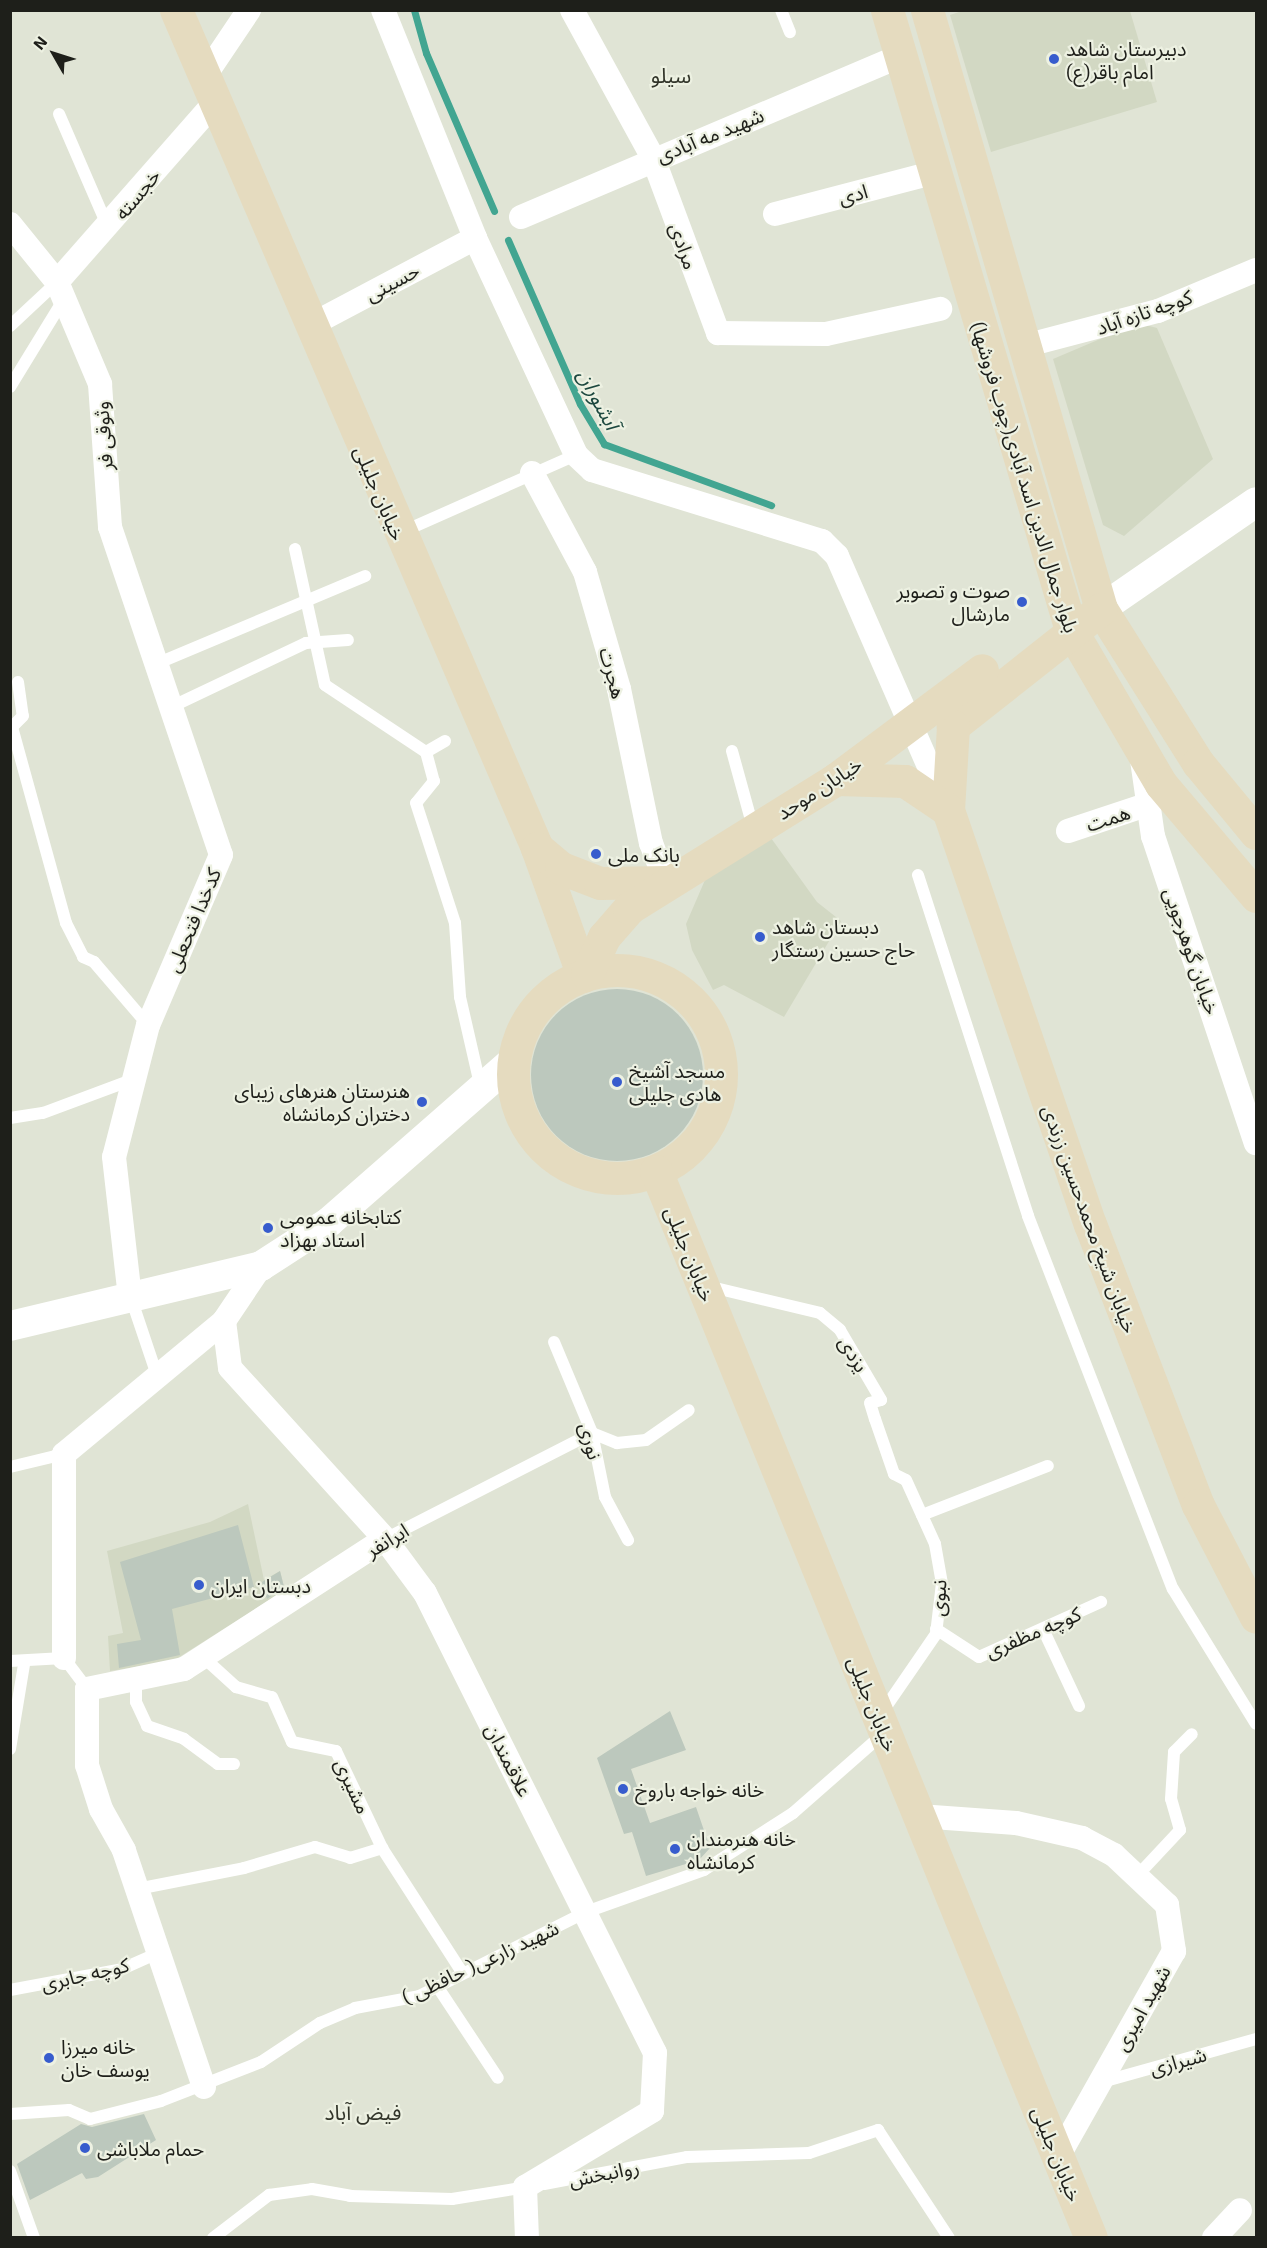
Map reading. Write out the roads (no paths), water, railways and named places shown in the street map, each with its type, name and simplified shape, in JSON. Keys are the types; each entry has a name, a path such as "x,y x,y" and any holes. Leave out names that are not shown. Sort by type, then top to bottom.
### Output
{"main road":[{"name":"خیابان جلیلی","path":"176,10 398,534 537,848 585,975"},
{"name":"بلوار جمال الدین اسد آبادی(چوب فروشها)","path":"887,10 932,173 1067,619 1141,754 1257,897"},
{"name":"بلوار جمال الدین اسد آبادی(چوب فروشها)","path":"927,10 1028,345 1098,599 1198,763 1257,832"},
{"path":"948,810 949,740 962,714 1067,619 1098,599"},
{"name":"خیابان موحد","path":"585,975 614,922 666,882 836,779 907,727 1067,619"},
{"path":"836,779 879,776 905,781 948,810"},
{"name":"خیابان شیخ محمدحسین زرندی","path":"948,810 1123,1310 1198,1505 1257,1617"},
{"path":"537,848 561,868 592,880 666,882"},
{"path":"628,970 658,977 684,993 704,1016 717,1044 722,1075 716,1105 703,1133 682,1156 656,1171 626,1178 595,1176 566,1166 541,1147 524,1122 514,1092 513,1061 521,1032 538,1007 585,975 628,970"},
{"name":"خیابان جلیلی","path":"656,1171 1091,2238"}],"street":[{"name":"خجسته","path":"60,291 109,228 209,90 249,10"},
{"path":"383,10 475,238 576,455 592,470 822,541 837,556 907,727 948,810"},
{"path":"572,10 653,158"},
{"name":"شهید مه آبادی","path":"521,217 653,158 901,56"},
{"name":"مرادی","path":"653,158 718,333 826,334 940,309"},
{"name":"ادی","path":"775,214 932,173"},
{"name":"وثوقی فر","path":"10,224 60,291 100,384 110,527 156,664"},
{"name":"حسینی","path":"309,326 475,238"},
{"name":"کوچه تازه آباد","path":"1028,345 1158,311 1257,270"},
{"name":"هجرت","path":"532,473 585,573 619,689 651,843 666,882"},
{"path":"1098,599 1257,492"},
{"path":"1098,599 1257,502"},
{"name":"کدخدا فتحعلی","path":"130,1297 114,1157 148,1025 221,855 156,664"},
{"name":"خیابان گوهرجویی","path":"1141,754 1153,836 1257,1143"},
{"name":"همت","path":"1068,831 1149,804"},
{"path":"10,1326 261,1266 330,1222 513,1061"},
{"path":"64,1658 64,1454 224,1321 261,1266"},
{"name":"علاقمندان","path":"224,1321 230,1368 386,1539 425,1593 655,2053 652,2111 525,2187"},
{"name":"ایرانفر","path":"87,1689 184,1669 386,1539"},
{"path":"87,1689 87,1765 137,1888 204,2086"},
{"name":"شهید امیری","path":"919,1816 1016,1823 1082,1838 1114,1855 1167,1905 1174,1951 1058,2157"},
{"path":"525,2187 527,2238"},
{"path":"1214,2238 1239,2210"}],"lane":[{"path":"781,10 790,32"},
{"path":"59,114 109,228"},
{"path":"10,326 60,291"},
{"path":"10,387 60,291"},
{"path":"398,534 576,455"},
{"path":"295,549 325,685 426,752 434,781 416,803 455,923 460,997 481,1090"},
{"path":"156,664 365,576"},
{"path":"171,707 240,670 316,643 348,640"},
{"path":"18,682 23,716 12,727 66,923 83,957 94,962 148,1025"},
{"path":"426,752 446,741"},
{"path":"732,751 754,830"},
{"path":"918,875 1028,1216 1173,1589 1257,1724"},
{"path":"10,1119 43,1113 135,1078"},
{"name":"یزدی","path":"702,1285 820,1313 840,1330 881,1400 870,1403 894,1474"},
{"path":"130,1297 158,1378"},
{"name":"نوری","path":"554,1342 592,1433 604,1497 628,1540"},
{"path":"592,1433 617,1443 646,1440 688,1410"},
{"name":"ایرانفر","path":"386,1539 592,1433"},
{"path":"10,1467 64,1454"},
{"path":"922,1515 1048,1466"},
{"name":"نبوی","path":"882,1725 918,1668 936,1629 942,1583 922,1515 906,1480 894,1474"},
{"name":"کوچه مظفری","path":"936,1629 979,1657 1101,1602"},
{"path":"1043,1629 1079,1706"},
{"name":"مشیری","path":"203,1657 236,1687 272,1697 292,1742 336,1751 382,1848 462,1972"},
{"path":"10,1661 24,1664 64,1658 87,1689"},
{"path":"10,1749 24,1664"},
{"path":"136,1679 136,1702 147,1726 184,1739 218,1764 234,1764"},
{"name":"شهید زارعی( حافظی )","path":"10,2114 69,2110 90,2119 204,2086 261,2062 320,2023 437,1986 586,1912 704,1870 793,1813 882,1725"},
{"path":"1137,1876 1180,1830 1171,1799 1173,1762 1179,1743 1192,1734"},
{"path":"137,1888 244,1868 315,1847 350,1858 382,1848"},
{"name":"کوچه جابری","path":"10,1990 122,1969 158,1953"},
{"path":"437,1986 498,2078"},
{"name":"شیرازی","path":"1100,2082 1257,2039"},
{"name":"روانبخش","path":"213,2238 269,2195 312,2189 350,2196 452,2199 687,2157 809,2153 878,2130 949,2238"},
{"path":"10,2171 34,2238"}],"waterway":[{"name":"آبشوران","path":"414,10 426,53 494,211"},
{"name":"آبشوران","path":"508,240 580,404 604,444 771,505"}],"place":[{"name":"دبیرستان شاهد امام باقر(ع)","path":"1054,59"},
{"name":"صوت و تصویر مارشال","path":"1022,602"},
{"name":"بانک ملی","path":"596,854"},
{"name":"دبستان شاهد حاج حسین رستگار","path":"760,937"},
{"name":"مسجد آشیخ هادی جلیلی","path":"617,1082"},
{"name":"هنرستان هنرهای زیبای دختران کرمانشاه","path":"422,1102"},
{"name":"کتابخانه عمومی استاد بهزاد","path":"268,1228"},
{"name":"دبستان ایران","path":"199,1585"},
{"name":"خانه خواجه باروخ","path":"623,1789"},
{"name":"خانه هنرمندان کرمانشاه","path":"675,1849"},
{"name":"خانه میرزا یوسف خان","path":"49,2058"},
{"name":"حمام ملاباشی","path":"85,2148"}],"district":[{"name":"سیلو","path":"671,75"},
{"name":"فیض آباد","path":"363,2112"}]}
